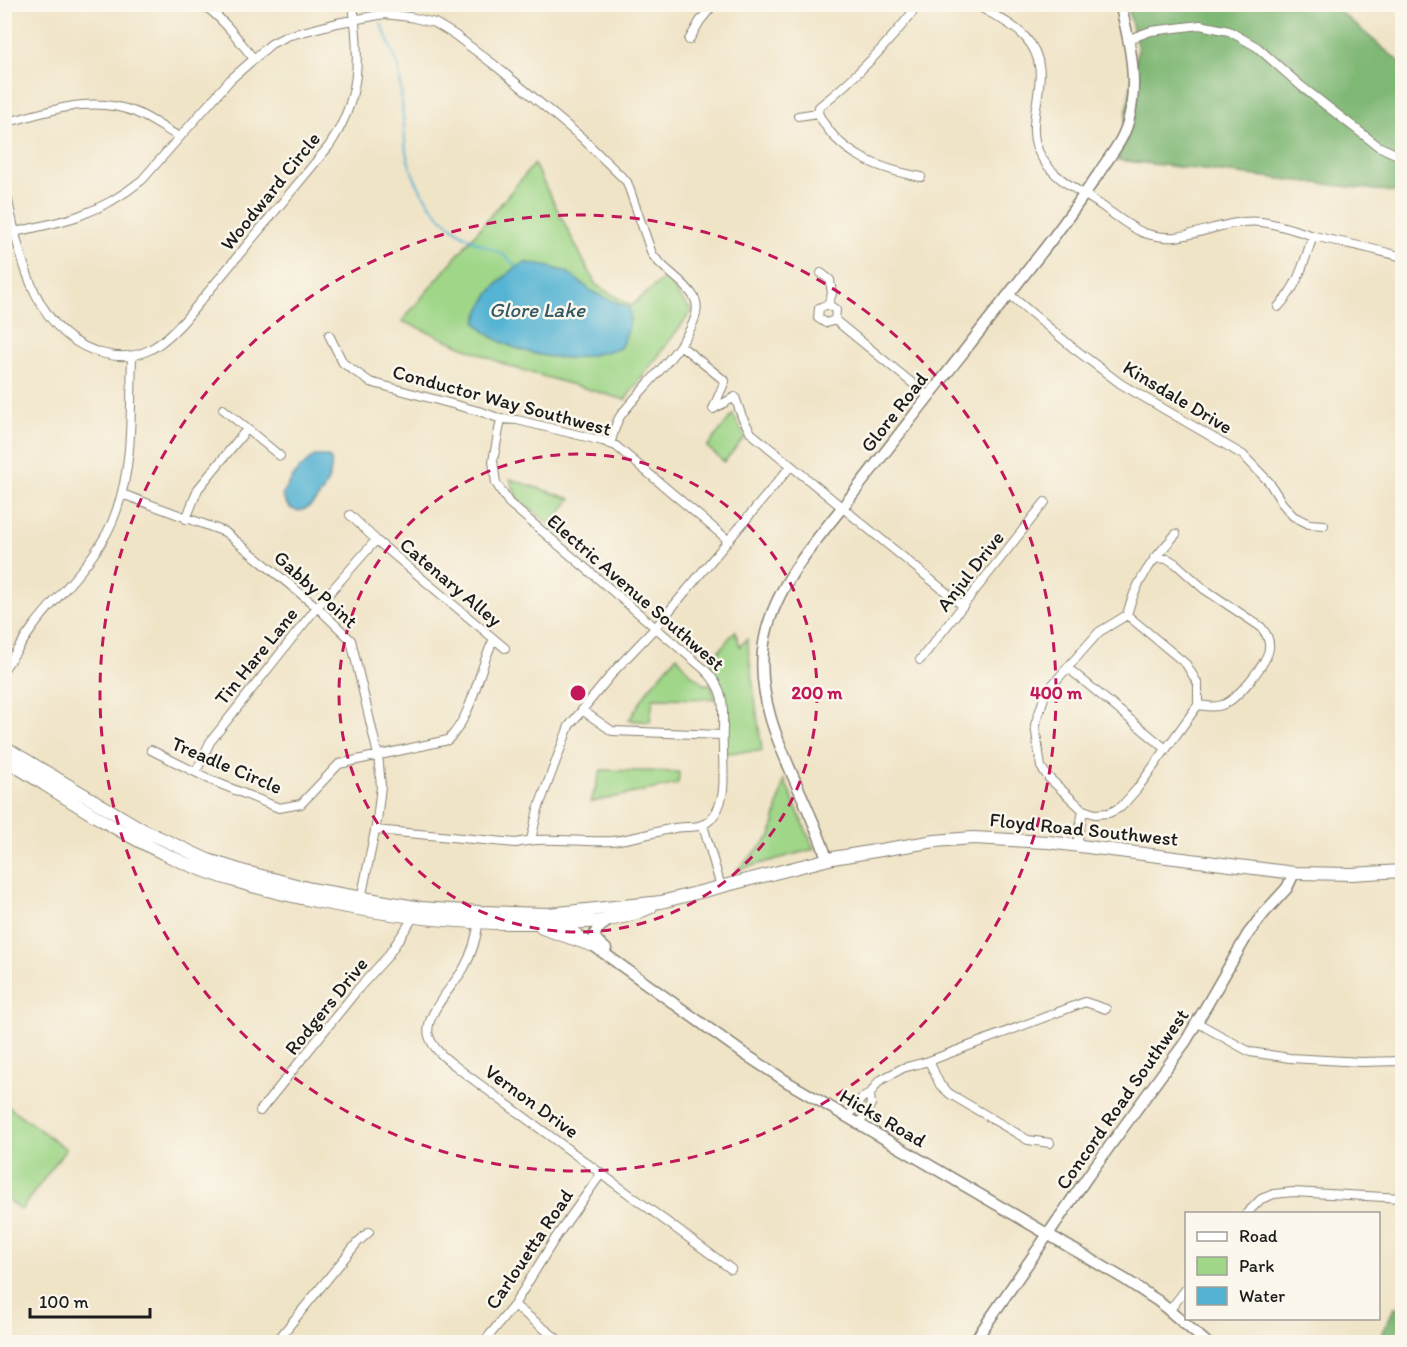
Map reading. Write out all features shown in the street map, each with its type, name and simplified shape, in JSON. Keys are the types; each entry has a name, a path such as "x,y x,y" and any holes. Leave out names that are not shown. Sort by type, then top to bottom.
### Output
{"main road":[{"name":"Floyd Road Southwest","path":"4,747 111,813 175,846 242,871 311,889 514,924 607,922 634,915 661,902"},
{"name":"Floyd Road Southwest","path":"4,759 114,827 189,865 275,892 386,915 413,918 479,918 549,914 661,902 827,859 882,848 951,839 1022,839 1294,873 1352,874 1402,871"},
{"path":"514,924 556,931 591,945"}],"street":[{"path":"201,4 228,26 253,58"},
{"name":"Woodward Circle","path":"132,357 161,344 170,337 292,191 341,128 354,91 358,55 353,4"},
{"path":"689,40 700,21 714,4"},
{"path":"919,4 880,52 863,70 819,107 818,113 839,141 862,159 883,169 921,177"},
{"path":"975,4 1018,31 1034,49 1040,64 1034,130 1036,147 1045,163 1057,176 1122,220 1143,232 1156,236 1174,237 1233,223 1274,224 1313,236 1402,257"},
{"name":"Glore Road","path":"827,859 777,736 767,700 763,671 764,643 771,616 787,581 928,396 1073,213 1117,145 1128,122 1133,86 1129,39 1120,4"},
{"path":"4,234 70,220 97,210 129,190 142,180 179,136 253,58 271,44 287,36 384,14 435,23 455,35 538,99 627,182 652,254 660,265 688,290 697,303 698,311 693,324 680,345 619,418 610,444"},
{"path":"1129,39 1151,31 1200,25 1229,31 1257,47 1301,86 1378,146 1402,157"},
{"path":"4,123 82,103 106,104 135,112 179,136"},
{"path":"798,116 818,113"},
{"path":"4,182 23,263 35,293 61,332 73,341 96,352 132,357 129,443 122,495 107,532 88,561 33,627 4,669"},
{"path":"1278,307 1296,284 1313,236"},
{"path":"821,273 830,280 832,294 828,304 819,308 818,318 826,323 835,320"},
{"name":"Kinsdale Drive","path":"1009,294 1072,347 1121,384 1243,455 1264,476 1293,516 1309,524 1324,525"},
{"path":"828,304 836,310 835,320"},
{"path":"835,320 928,396"},
{"name":"Conductor Way Southwest","path":"329,335 343,363 370,382 501,419 517,420 610,444 627,455 728,540"},
{"path":"680,345 725,381 713,409 735,397 751,433 963,606"},
{"path":"223,409 280,456"},
{"name":"Electric Avenue Southwest","path":"501,419 493,461 496,483 509,503 717,682 723,702 723,782 720,802 712,817 703,825"},
{"path":"186,519 198,489 247,429"},
{"path":"531,840 538,809 569,726 616,669 655,628 790,467"},
{"name":"Gabby Point","path":"122,495 225,532 317,607 351,640 378,755 381,786 375,831 361,899"},
{"name":"Anjul Drive","path":"920,660 1045,502"},
{"name":"Catenary Alley","path":"350,515 376,540 505,648"},
{"path":"1127,615 1186,664 1198,684 1198,705 1137,789 1121,807 1109,813 1095,814 1083,810 1048,777 1041,767 1035,725 1046,692 1099,632 1127,615 1137,584 1154,558 1176,534"},
{"name":"Tin Hare Lane","path":"196,772 210,742 317,607 376,540"},
{"path":"1154,558 1167,559 1176,564 1204,588 1261,627 1267,634 1270,647 1264,663 1233,699 1221,706 1198,705"},
{"name":"Treadle Circle","path":"151,750 279,808 301,804 339,764 448,740 459,729 468,710 486,655 494,639"},
{"path":"1068,668 1166,749"},
{"path":"582,710 612,731 722,735"},
{"path":"1077,845 1083,810"},
{"path":"375,831 516,843 531,840 617,840 703,825 721,887"},
{"name":"Concord Road Southwest","path":"974,1342 1088,1176 1198,1023 1248,934 1287,888 1294,873"},
{"name":"Hicks Road","path":"549,914 758,1063 836,1112 860,1123 1126,1280 1169,1311 1206,1342"},
{"name":"Rodgers Drive","path":"261,1112 358,989 387,957 413,918"},
{"name":"Vernon Drive","path":"479,918 465,966 428,1022 429,1035 437,1051 731,1269"},
{"path":"607,922 596,930 594,936 596,941 618,962"},
{"path":"848,1117 879,1081 903,1068 929,1061 1085,1002 1106,1009"},
{"path":"1198,1023 1250,1052 1290,1058 1361,1062 1402,1061"},
{"path":"929,1061 940,1085 950,1095 1028,1140 1050,1143"},
{"path":"860,1123 871,1104 870,1094"},
{"name":"Carlouetta Road","path":"484,1342 514,1305 556,1237 601,1174"},
{"path":"1248,1212 1261,1198 1293,1192 1402,1198"},
{"path":"276,1342 357,1243 369,1232"},
{"path":"1169,1311 1185,1290"},
{"path":"514,1305 561,1342"}],"green space":[{"path":"1127,5 1332,5 1402,64 1402,193 1118,160 1138,49"},
{"path":"534,164 596,285 631,306 664,278 692,311 625,400 511,367 402,321"},
{"path":"733,414 745,437 724,462 707,447"},
{"path":"510,479 571,499 551,525 517,498"},
{"path":"735,631 740,646 747,639 762,751 724,753 723,709 714,677 704,669"},
{"path":"677,656 690,673 705,685 710,683 716,699 653,698 650,722 629,720 649,688"},
{"path":"601,770 679,772 678,784 591,802"},
{"path":"784,779 814,849 737,870 771,836"},
{"path":"5,1104 66,1149 21,1210 5,1198"},
{"path":"1394,1308 1402,1309 1402,1342 1378,1342"}],"water":[{"name":"Glore Lake","path":"525,263 539,264 567,272 593,292 629,308 628,329 619,349 576,358 545,356 506,344 484,330 476,322 488,295 509,273"},
{"path":"314,456 326,456 331,459 328,481 314,502 306,509 297,511 289,507 282,495 296,472"}],"waterway":[{"path":"381,23 399,68 406,152 422,192 439,215 461,234 502,254 516,267"}]}
